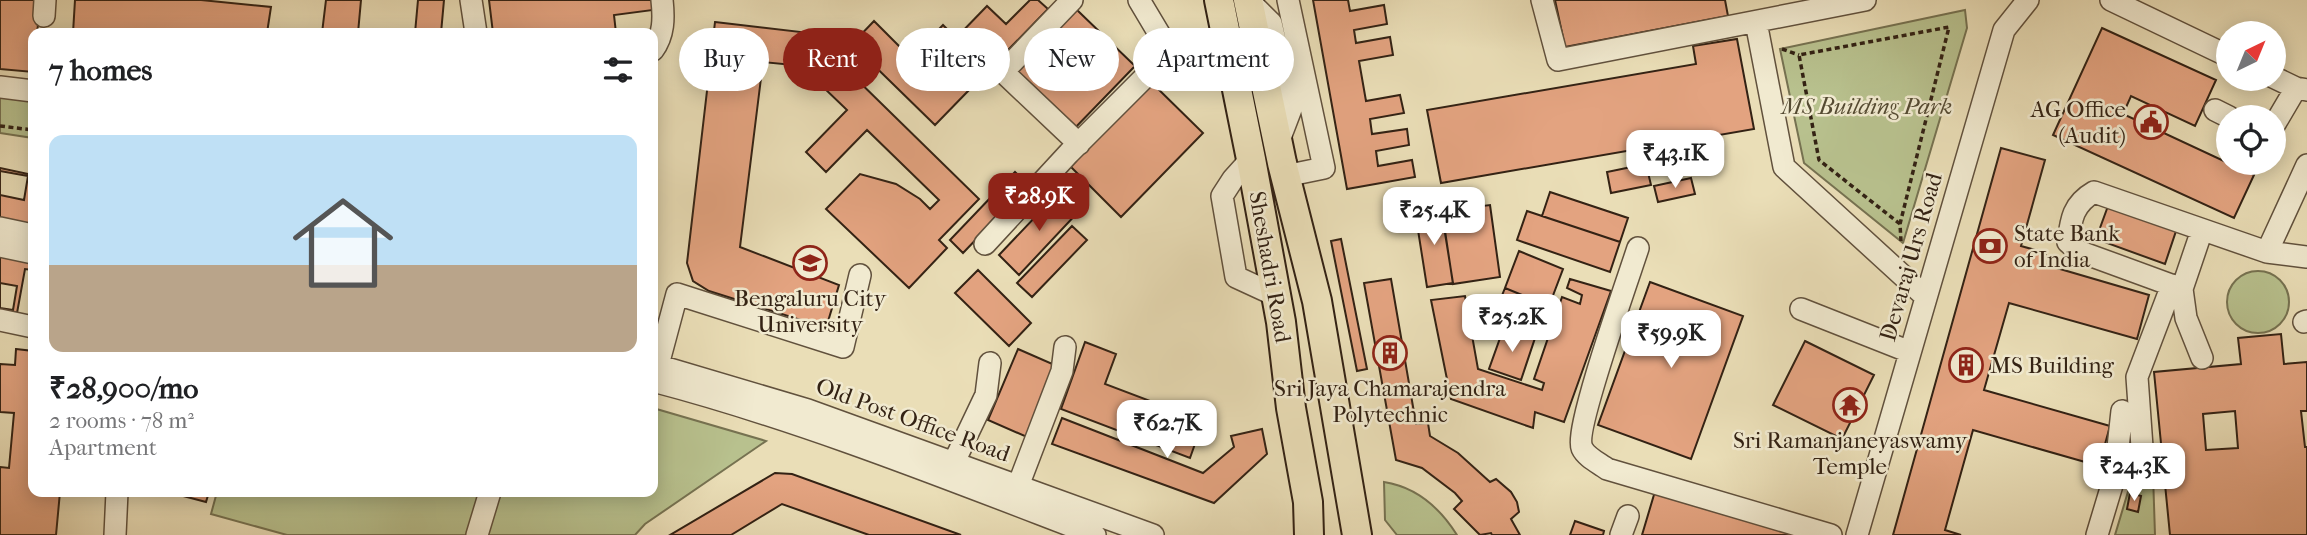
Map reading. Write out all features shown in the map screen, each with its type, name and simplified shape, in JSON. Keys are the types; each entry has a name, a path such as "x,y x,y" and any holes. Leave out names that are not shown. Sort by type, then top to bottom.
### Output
{"main road":[{"name":"Sheshadri Road","path":"1219,0 1224,28"},
{"name":"Sheshadri Road","path":"1248,0 1285,176 1317,301 1356,530"},
{"name":"Sheshadri Road","path":"1237,91 1281,322 1291,408 1308,502 1309,535"}],"street":[{"path":"471,0 475,28"},
{"path":"658,43 664,17 662,0"},
{"path":"1139,0 1156,28"},
{"path":"1285,176 1324,168 1288,0"},
{"path":"1542,0 1558,60 1865,0"},
{"name":"Devaraj Urs Road","path":"1857,535 2004,30 2028,0"},
{"path":"2111,0 2216,50"},
{"path":"1065,2 1003,72 1079,144"},
{"path":"1756,22 1784,167 1926,298"},
{"path":"0,87 28,90"},
{"path":"985,244 1133,89"},
{"path":"2286,110 2302,89"},
{"path":"2267,252 2307,165"},
{"path":"2177,287 2078,251 2068,242 2071,221 2081,200 2094,192 2267,252 2307,257"},
{"path":"0,228 28,234"},
{"path":"2144,475 2137,377 2202,230"},
{"path":"0,246 28,252"},
{"path":"1638,248 1593,387 1581,434 1582,447 1592,459 1607,469 1831,535"},
{"path":"658,357 677,295 843,347 860,275"},
{"path":"2177,287 2202,358"},
{"path":"1801,309 1910,352"},
{"path":"0,320 28,326"},
{"path":"1018,486 1062,371 1065,347"},
{"path":"954,462 986,395 990,363"},
{"name":"Old Post Office Road","path":"658,371 808,410 1153,535"},
{"name":"Old Post Office Road","path":"658,372 739,406 1095,535"},
{"path":"2097,535 2115,474 2122,411"},
{"path":"115,535 117,497"},
{"path":"477,535 488,497"}],"path":[{"path":"1774,46 1799,55 1949,27 1900,224 1901,241"},
{"path":"1799,55 1819,160 1900,224"},
{"path":"0,126 28,130"}],"green space":[{"name":"MS Building Park","path":"1965,10 1967,28 1903,243 1804,163 1780,49"},
{"path":"0,86 28,89 28,137 0,133"},
{"path":"2252,271 2264,271 2280,280 2287,290 2287,314 2280,324 2264,333 2252,333 2241,328 2232,319 2227,308 2227,296 2232,285 2241,276"},
{"path":"658,409 766,441 645,524 635,535 287,535 211,514 216,497 658,497"},
{"path":"2153,474 2155,535 2115,535 2133,475"},
{"path":"1384,482 1407,489 1426,500 1443,516 1457,535 1397,535 1385,520"}],"building":[{"path":"0,0 41,0 38,28 28,28 28,72 0,69"},
{"path":"75,0 201,0 271,7 268,28 73,28"},
{"path":"326,0 361,0 358,28 323,28"},
{"path":"418,0 444,0 441,28 415,28"},
{"path":"489,0 652,0 653,10 614,15 615,28 492,28"},
{"path":"1030,0 1038,0 1048,9 1029,28 1024,28 1024,34 1010,48 1010,28 966,28 987,6 1006,24"},
{"path":"1313,0 1348,0 1350,11 1384,5 1387,24 1354,30 1356,43 1390,37 1393,55 1359,61 1366,101 1400,95 1404,113 1370,119 1372,134 1407,129 1409,145 1376,151 1378,166 1412,160 1415,177 1347,189"},
{"path":"1555,0 1725,0 1728,16 1565,47"},
{"path":"1076,9 1096,28 1058,28"},
{"path":"874,21 881,28 867,28"},
{"path":"715,22 767,28 714,28"},
{"path":"769,28 783,30 783,64 769,63"},
{"path":"2102,28 2216,80 2195,126 2131,96 2123,114 2216,157 2216,175 2254,175 2234,218 2053,135"},
{"path":"882,29 896,43 896,87 882,73"},
{"path":"1737,39 1754,129 1441,183 1427,110 1696,64 1693,46"},
{"path":"1119,51 1133,64 1133,68 1119,83"},
{"path":"1024,63 1024,85 1013,75"},
{"path":"707,91 759,91 740,247 839,285 826,328 709,291 693,281 687,263"},
{"path":"827,91 869,91 979,199 939,240 947,248 909,288 826,209 860,174 896,184 920,199 930,209 939,200 867,130 826,172 806,152 847,110"},
{"path":"900,91 968,91 935,125"},
{"path":"1030,91 1111,91 1072,131"},
{"path":"1140,91 1160,91 1203,133 1121,217 1068,164"},
{"name":"MS Building","path":"2001,148 2045,160 2021,246 2046,253 2043,264 2149,295 2137,339 2009,303 1984,390 2110,426 2099,466 1973,430 1945,530 1961,535 1893,535"},
{"path":"1646,164 1651,185 1611,193 1607,172"},
{"path":"0,168 28,174 28,269 25,269 17,313 0,309"},
{"path":"0,171 28,176 24,200 0,195"},
{"path":"1015,172 1028,185 963,253 950,240"},
{"path":"1691,178 1695,194 1658,202 1654,186"},
{"path":"1060,191 1080,210 1019,275 999,255"},
{"path":"1550,192 1628,218 1620,242 1542,216"},
{"path":"1490,205 1500,277 1453,284 1442,211"},
{"path":"2108,206 2176,231 2165,264 2096,239"},
{"path":"1441,208 1453,283 1427,287 1415,211"},
{"path":"1527,211 1620,242 1610,272 1517,240"},
{"path":"1072,226 1087,240 1032,297 1017,283"},
{"path":"1341,239 1367,369 1357,371 1331,241"},
{"path":"1519,251 1563,269 1549,306 1505,288"},
{"path":"978,270 1031,323 1009,346 955,293"},
{"name":"Sri Jaya Chamarajendra Polytechnic","path":"1391,279 1416,424 1428,423 1430,436 1458,453 1490,482 1496,479 1511,492 1519,512 1511,519 1520,535 1480,535 1454,509 1462,501 1455,493 1422,468 1396,460 1364,283"},
{"path":"1570,279 1611,291 1564,422 1535,412 1533,428 1451,399 1431,300 1465,296 1478,369 1542,390 1544,383 1534,379 1562,297 1580,304 1582,295 1567,288"},
{"path":"1650,282 1743,316 1691,459 1598,425"},
{"path":"0,283 17,286 13,310 0,308"},
{"path":"1505,288 1549,306 1537,335 1493,318"},
{"path":"1504,327 1535,338 1521,380 1489,369"},
{"path":"2281,334 2284,364 2307,362 2307,411 2301,411 2307,447 2307,535 2170,535 2154,372 2241,364 2238,338","holes":["2235,411 2238,448 2206,450 2203,414"]},
{"path":"1805,341 1874,375 1842,439 1773,405"},
{"path":"1085,342 1116,354 1105,384 1203,421 1190,458 1061,409"},
{"path":"16,349 28,350 28,497 60,497 56,535 0,535 0,467 9,468 14,413 0,412 0,364 15,365"},
{"path":"1018,349 1057,366 1027,437 988,420"},
{"path":"1062,418 1203,473 1234,447 1231,436 1262,429 1267,454 1214,503 1052,444"},
{"path":"775,473 792,474 961,535 869,535 782,504 731,535 670,535"},
{"path":"1656,488 1808,535 1642,535"},
{"path":"2130,493 2141,496 2138,512 2127,509"},
{"path":"187,497 208,497 206,502"},
{"path":"1575,521 1604,531 1603,535 1570,535"}],"place":[{"name":"AG Office (Audit)","path":"2151,122"},
{"name":"State Bank of India","path":"1990,246"},
{"name":"Bengaluru City University","path":"810,263"},
{"name":"Sri Jaya Chamarajendra Polytechnic","path":"1390,353"},
{"name":"MS Building","path":"1966,365"},
{"name":"Sri Ramanjaneyaswamy Temple","path":"1850,405"}]}
